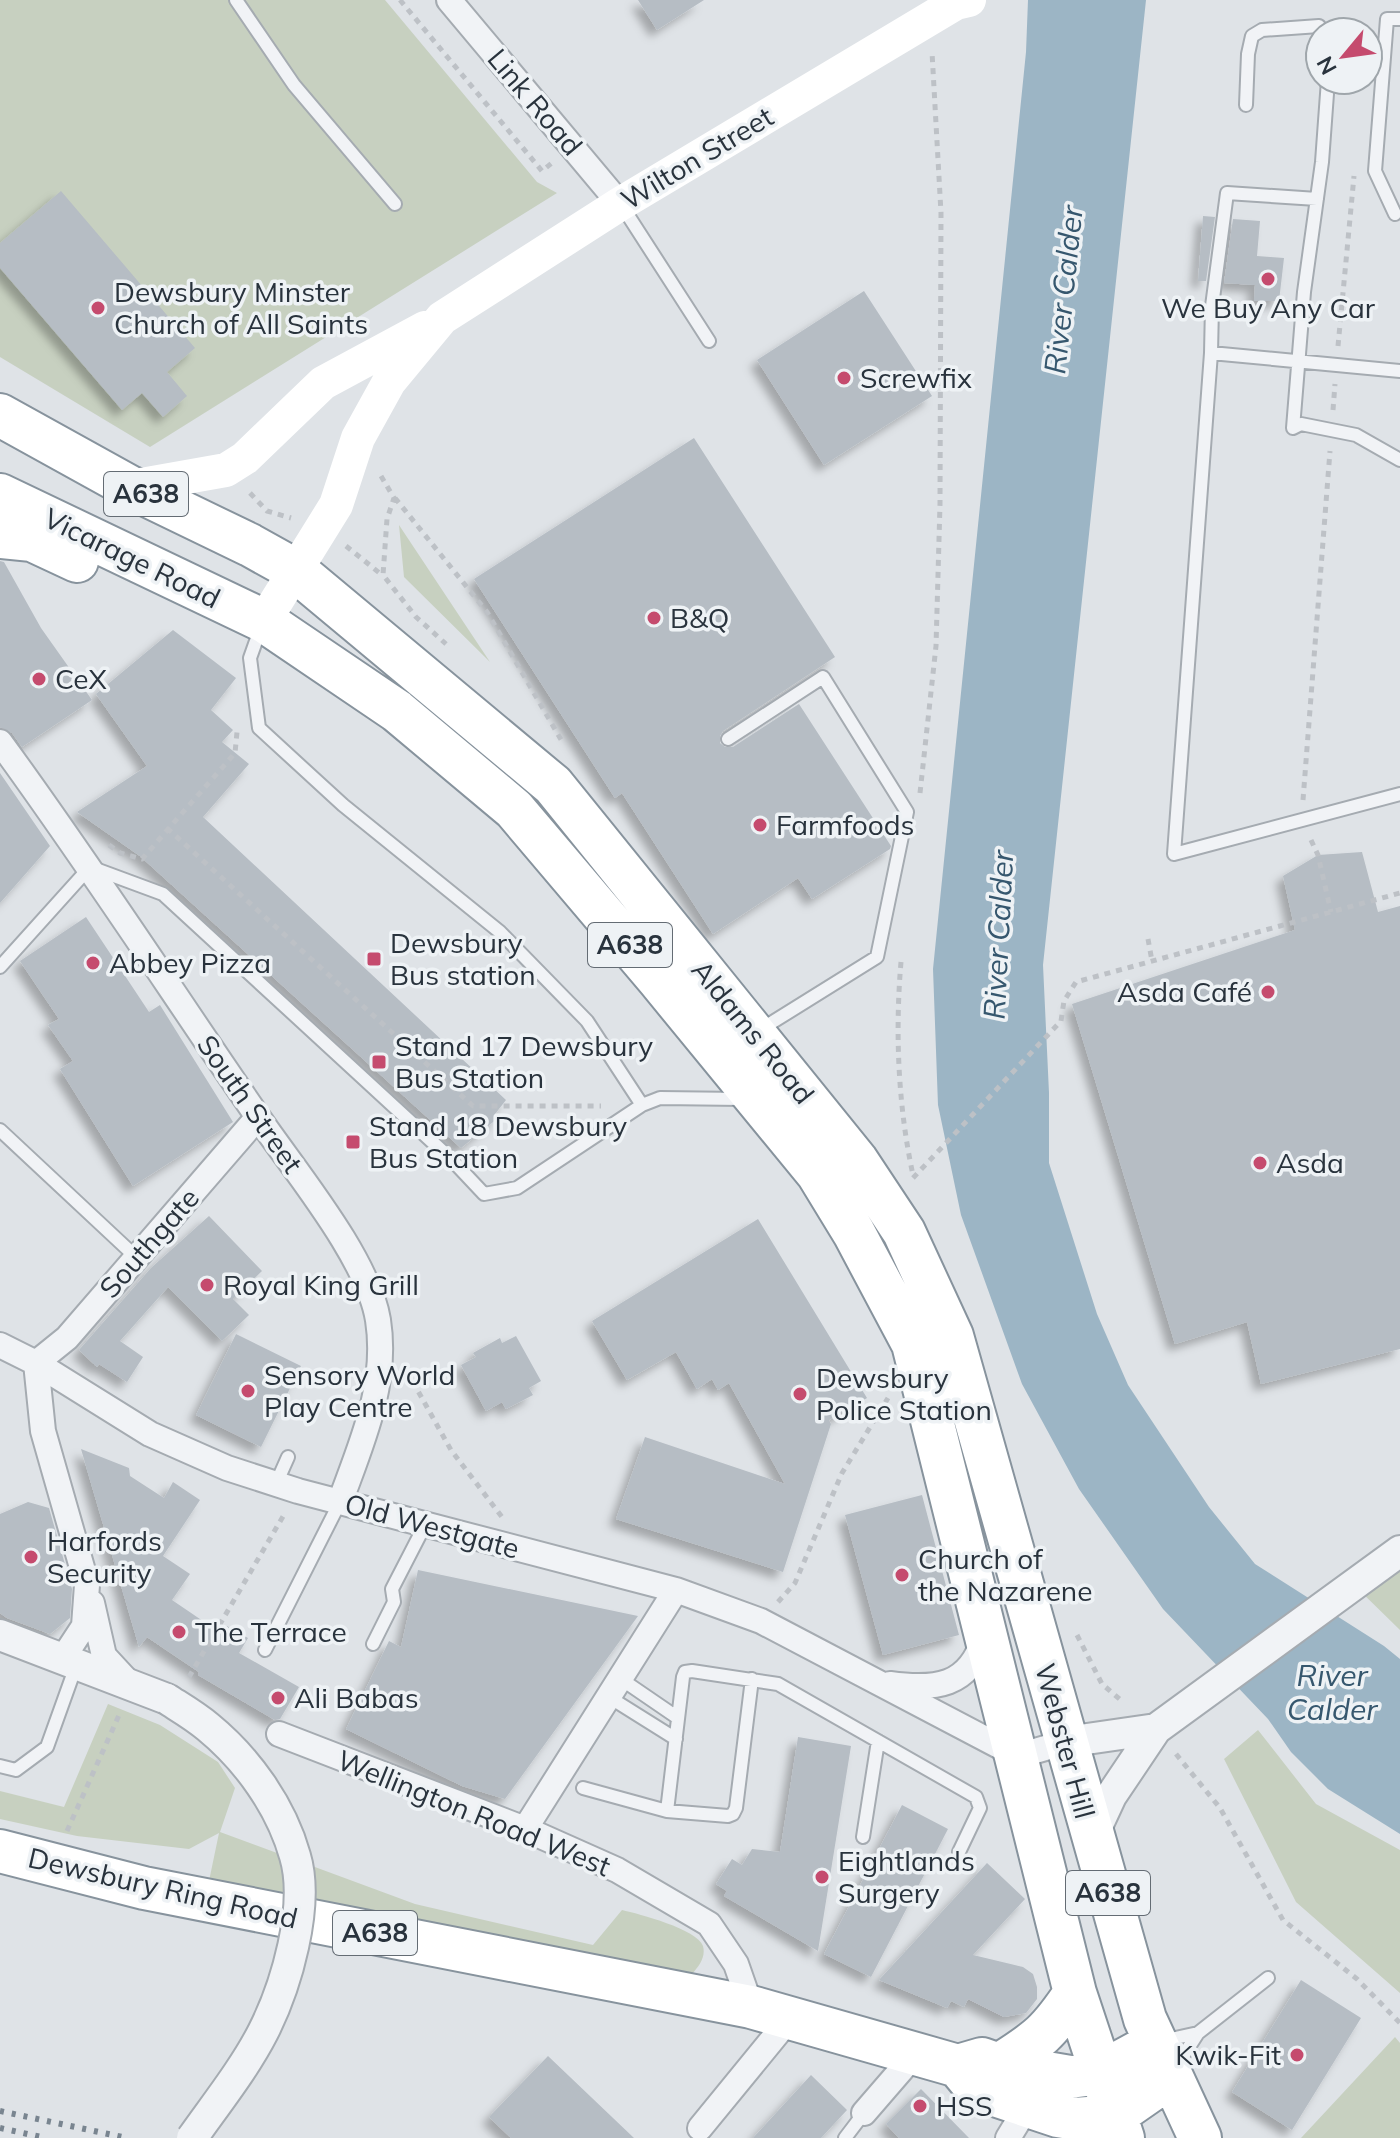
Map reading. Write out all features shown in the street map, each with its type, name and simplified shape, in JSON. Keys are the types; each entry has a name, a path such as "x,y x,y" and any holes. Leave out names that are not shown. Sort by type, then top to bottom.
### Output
{"highway":[{"name":"A638","path":"0,415 130,487 295,570"},
{"name":"Vicarage Road","path":"0,495 264,621"},
{"path":"0,537 32,540 135,588 179,582"},
{"name":"Aldams Road","path":"295,570 553,785 857,1161 904,1232 933,1340"},
{"name":"Aldams Road","path":"264,621 397,711 514,809 818,1174 854,1233 933,1340"},
{"name":"Webster Hill","path":"933,1340 986,1632 1075,1993 1118,2127"},
{"name":"Webster Hill","path":"933,1340 1066,1742 1145,2019 1200,2138"},
{"name":"Dewsbury Ring Road","path":"0,1851 144,1888 771,2013"},
{"path":"999,2065 1036,2042 1053,2026 1075,1993"},
{"name":"A638","path":"771,2013 958,2066 982,2059 999,2065 1070,2077 1163,2060"},
{"path":"1118,2127 1163,2060"},
{"name":"A638","path":"958,2066 1015,2129 1076,2119 1118,2127"}],"main road":[{"name":"Wilton Street","path":"130,487 226,470 245,458 323,383 442,318 620,204 962,2"},
{"name":"Wilton Street","path":"264,621 336,505 358,438 389,382 442,318"}],"street":[{"name":"Link Road","path":"449,0 620,204"},
{"name":"South Street","path":"0,742 90,867 361,1271 377,1318 381,1364 374,1406 340,1502"},
{"name":"Southgate","path":"36,1363 67,1338 137,1258 211,1183 258,1117"},
{"name":"Old Westgate","path":"0,1345 36,1363 150,1434 227,1468 340,1502 676,1590 761,1621 1018,1756"},
{"path":"36,1363 43,1431 104,1656 132,1686"},
{"path":"1092,1837 1111,1796 1156,1729 1400,1551"},
{"path":"70,1662 84,1626 87,1585"},
{"path":"525,1829 676,1590"},
{"name":"Old Westgate","path":"876,1682 939,1687 963,1673 978,1657 986,1632"},
{"path":"0,1635 132,1686 177,1690 207,1726 241,1758 273,1804 296,1857 299,1902 287,1976 262,2033 192,2138"},
{"path":"1018,1756 1066,1742 1156,1729"},
{"name":"Wellington Road West","path":"279,1734 525,1829 617,1870 709,1924 771,2013"},
{"path":"700,2128 771,2013"},
{"path":"864,2113 915,2054"}],"lane":[{"path":"236,0 294,85 395,204"},
{"path":"1395,214 1375,171 1387,19 1400,19"},
{"path":"1246,105 1248,54 1252,36 1262,30 1304,27"},
{"path":"1327,96 1304,292 1293,428 1301,424 1356,435 1400,460"},
{"path":"1384,190 1400,190"},
{"path":"1317,199 1227,193 1212,306 1174,854 1400,794"},
{"path":"620,204 709,341"},
{"path":"1211,353 1400,371"},
{"path":"264,621 250,658 259,728 343,805 500,932 587,1021 642,1105"},
{"path":"728,739 823,677 907,812 877,957 771,1023 759,1040"},
{"path":"0,967 90,867 163,894 452,1160 484,1194 517,1188 642,1105 660,1098 757,1099"},
{"path":"0,1130 137,1258"},
{"path":"287,1487 288,1457"},
{"path":"265,1650 340,1502"},
{"path":"373,1644 394,1602 392,1589 426,1523"},
{"path":"0,1766 16,1770 47,1747 70,1662"},
{"path":"667,1811 685,1672 752,1679 778,1684 976,1797 980,1808 959,1852"},
{"path":"583,1788 667,1811 733,1814 752,1679"},
{"path":"615,1688 678,1718"},
{"path":"615,1688 676,1739"},
{"path":"863,1837 878,1741"},
{"path":"1163,2060 1268,1978"},
{"path":"1163,2060 1198,2033"},
{"path":"845,2138 864,2113"}],"path":[{"path":"400,0 542,171 573,147"},
{"path":"919,53 932,45 941,228 936,646 919,804"},
{"path":"1331,912 1318,855 1301,821 1336,364 1354,175"},
{"path":"394,498 487,612 564,745"},
{"path":"142,859 235,753"},
{"path":"167,828 473,1106 642,1105"},
{"path":"924,1168 1061,1021 1064,1001 1076,982 1400,893"},
{"path":"1148,939 1152,961"},
{"path":"902,947 897,1006 904,1132 917,1190"},
{"path":"381,1364 409,1375 451,1450 503,1518"},
{"path":"761,1621 795,1583 842,1473 890,1395"},
{"path":"177,1690 287,1487"},
{"path":"1075,1631 1102,1684 1156,1729 1220,1808 1283,1920 1357,1979 1400,2023"},
{"path":"52,1865 132,1686"}],"green space":[{"path":"0,0 385,0 537,182 557,193 150,447 0,357"},
{"path":"399,525 490,662 404,577"},
{"path":"1400,1566 1400,1630 1354,1585"},
{"path":"108,1704 160,1725 218,1762 235,1788 220,1832 415,1904 593,1945 622,1910 630,1912 667,1923 690,1934 703,1946 704,1954 692,1974 209,1881 219,1833 189,1849 77,1836 0,1819 0,1791 64,1807"},
{"path":"1258,1730 1316,1804 1400,1850 1400,1993 1296,1902 1224,1759"},
{"path":"1395,2037 1400,2043 1400,2138 1301,2138"}],"water":[{"name":"River Calder","path":"1028,0 1146,0 1043,965 1049,1163 1097,1314 1128,1385 1209,1507 1255,1564 1400,1659 1400,1834 1328,1789 1291,1752 1268,1719 1163,1609 1079,1489 1022,1384 961,1215 938,1105 933,969 1026,52"}],"building":[{"path":"638,0 704,0 657,30"},
{"name":"Dewsbury Minster Church of All Saints","path":"61,191 195,348 167,372 187,396 163,417 142,393 122,410 0,268 0,243"},
{"path":"1203,216 1215,217 1206,281 1198,281"},
{"path":"1233,219 1260,221 1257,256 1284,258 1279,301 1254,301 1255,285 1224,283"},
{"name":"Screwfix","path":"864,291 932,396 824,465 757,360"},
{"path":"694,438 835,657 723,731 720,743 733,747 799,704 891,846 812,899 798,878 713,934 622,793 615,798 474,579"},
{"name":"CeX","path":"0,561 4,562 41,628 92,700 22,747 12,733 0,727"},
{"path":"173,630 236,678 211,710 233,730 222,742 249,764 203,817 506,1100 495,1114 498,1118 461,1148 140,856 77,812 147,766 96,694"},
{"path":"0,773 50,846 0,903"},
{"name":"Asda","path":"1362,852 1378,912 1400,906 1400,1349 1261,1384 1247,1322 1175,1344 1072,1004 1295,930 1283,876 1318,855"},
{"path":"86,917 149,1012 160,1005 233,1122 133,1186 60,1069 73,1061 48,1025 59,1019 20,961"},
{"name":"Royal King Grill","path":"209,1216 262,1271 233,1299 249,1315 222,1341 168,1287 120,1341 143,1357 127,1382 99,1364 97,1367 79,1350 151,1268"},
{"name":"Dewsbury Police Station","path":"758,1219 867,1398 829,1420 831,1424 783,1572 616,1519 645,1437 785,1484 729,1383 718,1390 712,1379 697,1389 676,1352 627,1380 592,1321"},
{"name":"Sensory World Play Centre","path":"236,1334 301,1366 261,1447 196,1415"},
{"path":"516,1336 541,1381 529,1388 533,1395 506,1409 502,1402 486,1411 461,1365 476,1357 473,1353 500,1338 502,1343"},
{"path":"81,1449 129,1468 130,1476 164,1498 173,1482 200,1500 163,1556 190,1574 172,1600 222,1634 227,1626 248,1638 239,1653 299,1687 280,1719 275,1720 198,1675 199,1672 147,1637 139,1647"},
{"name":"Church of the Nazarene","path":"922,1495 959,1635 883,1655 845,1515"},
{"name":"Harfords Security","path":"28,1502 49,1508 72,1589 70,1618 50,1634 0,1613 0,1514"},
{"path":"418,1570 638,1616 505,1799 462,1786 346,1729 389,1641 401,1647"},
{"path":"798,1737 851,1746 818,1951 724,1896 727,1891 716,1884 732,1859 742,1865 752,1849 780,1852"},
{"path":"902,1805 948,1829 871,1977 824,1954"},
{"path":"987,1863 1025,1899 973,1955 1023,1967 1033,1974 1037,1999 1026,2013 1004,2017 968,1999 964,2007 951,2001 947,2008 879,1980"},
{"name":"Kwik-Fit","path":"1301,1980 1361,2018 1292,2130 1232,2092"},
{"path":"548,2056 634,2138 511,2138 489,2117"},
{"path":"811,2075 847,2110 821,2138 753,2138"},
{"name":"HSS","path":"921,2089 969,2138 899,2138 886,2124"}],"railway":[{"path":"0,2111 127,2138"},
{"path":"0,2128 46,2138"}],"place":[{"name":"We Buy Any Car","path":"1268,279"},
{"name":"Dewsbury Minster Church of All Saints","path":"98,308"},
{"name":"Screwfix","path":"844,378"},
{"name":"B&Q","path":"654,618"},
{"name":"CeX","path":"39,679"},
{"name":"Farmfoods","path":"760,825"},
{"name":"Dewsbury Bus station","path":"374,959"},
{"name":"Abbey Pizza","path":"93,963"},
{"name":"Asda Café","path":"1268,992"},
{"name":"Stand 17 Dewsbury Bus Station","path":"379,1062"},
{"name":"Stand 18 Dewsbury Bus Station","path":"353,1142"},
{"name":"Asda","path":"1260,1163"},
{"name":"Royal King Grill","path":"207,1285"},
{"name":"Sensory World Play Centre","path":"248,1391"},
{"name":"Dewsbury Police Station","path":"800,1394"},
{"name":"Harfords Security","path":"31,1557"},
{"name":"Church of the Nazarene","path":"902,1575"},
{"name":"The Terrace","path":"179,1632"},
{"name":"Ali Babas","path":"278,1698"},
{"name":"Eightlands Surgery","path":"822,1877"},
{"name":"Kwik-Fit","path":"1297,2055"},
{"name":"HSS","path":"920,2106"}]}
